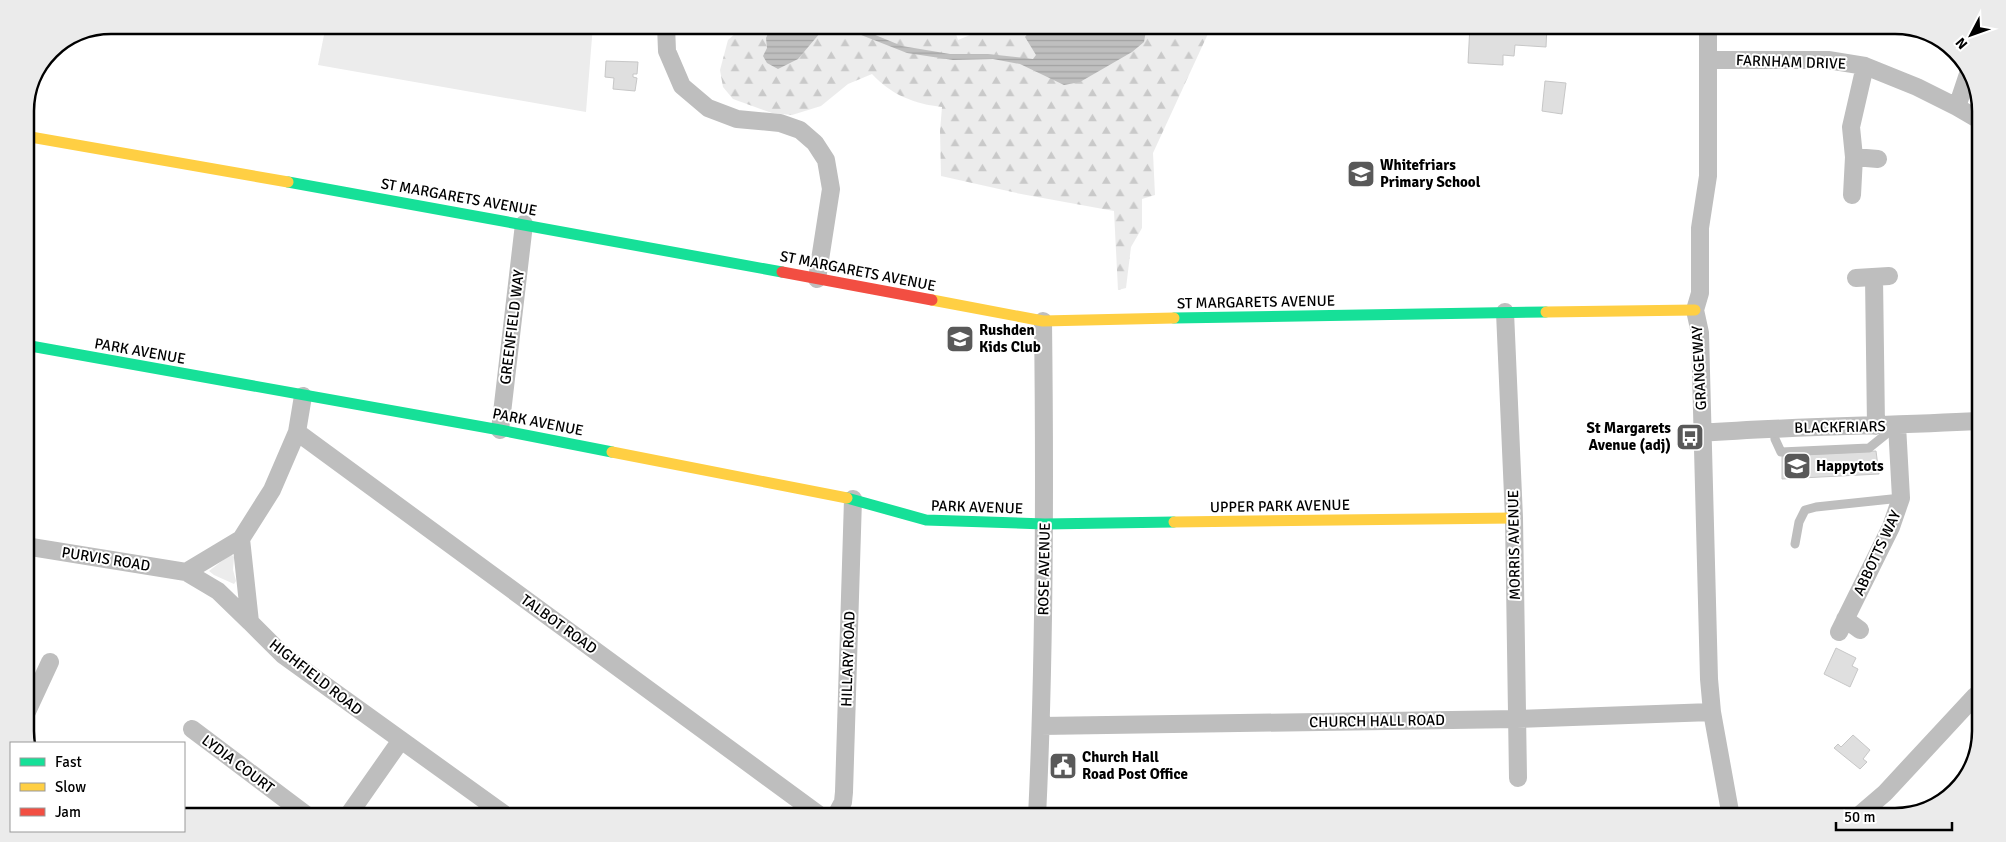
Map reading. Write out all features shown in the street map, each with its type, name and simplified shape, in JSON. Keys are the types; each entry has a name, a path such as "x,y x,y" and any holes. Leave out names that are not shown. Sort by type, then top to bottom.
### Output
{"street":[{"path":"666,34 667,51 682,86 708,108 737,118 780,123 800,130 815,143 826,160 831,189 817,279"},
{"name":"GRANGEWAY","path":"1708,34 1708,176 1700,228 1700,293 1695,310 1700,332 1707,646 1712,712 1729,808"},
{"name":"FARNHAM DRIVE","path":"1709,60 1828,60 1865,66 1917,87 1972,116"},
{"path":"1852,196 1854,157 1850,127 1865,66"},
{"path":"1957,107 1966,81"},
{"name":"ST MARGARETS AVENUE","path":"34,138 524,224 1044,321 1695,310"},
{"path":"1854,157 1878,158"},
{"name":"GREENFIELD WAY","path":"500,430 524,224"},
{"path":"1856,278 1881,277 1876,426"},
{"name":"MORRIS AVENUE","path":"1505,312 1514,518 1518,778"},
{"name":"ROSE AVENUE","path":"1037,808 1045,524 1044,321"},
{"name":"PARK AVENUE","path":"34,347 500,430 853,499 926,520 1045,524"},
{"path":"186,572 241,539 272,490 297,432 303,396"},
{"name":"BLACKFRIARS","path":"1702,433 1774,428 1972,421"},
{"name":"ABBOTTS WAY","path":"1860,630 1842,625 1891,527 1901,498 1897,425"},
{"name":"TALBOT ROAD","path":"297,432 810,808"},
{"name":"HILLARY ROAD","path":"840,808 843,802 844,792 853,499"},
{"name":"UPPER PARK AVENUE","path":"1045,524 1514,518"},
{"path":"241,539 250,622"},
{"name":"PURVIS ROAD","path":"34,547 186,572 218,591 250,622"},
{"name":"HIGHFIELD ROAD","path":"250,622 283,655 495,808"},
{"path":"34,683 50,662"},
{"path":"1867,808 1885,793 1972,699"},
{"name":"CHURCH HALL ROAD","path":"1041,726 1517,719 1712,712"},
{"name":"LYDIA COURT","path":"192,729 298,808"},
{"path":"352,808 401,740"}],"lane":[{"path":"1774,428 1775,439 1781,452 1869,448 1897,425"},
{"path":"1795,544 1799,522 1805,510 1901,498"}],"green space":[{"path":"324,34 592,34 586,112 318,65"},
{"path":"735,34 956,34 958,40 973,34 1208,34 1153,153 1155,195 1142,199 1142,228 1131,247 1126,288 1118,290 1114,211 1021,194 941,176 940,131 942,107 922,104 895,93 872,74 848,84 821,106 792,115 772,113 733,99 723,87 720,70 728,40"},
{"path":"231,554 234,557 233,570 236,581 234,584 209,571"}],"shaded area":[{"path":"768,34 819,34 798,59 778,69 767,63 763,56 767,48 766,38"},
{"path":"859,34 873,34 902,46 950,54 988,54 1033,59 1036,55 1025,37 1027,34 1145,34 1144,42 1132,52 1080,82 1064,85 1020,64 993,59 953,60 907,53"}],"building":[{"path":"1470,34 1547,34 1546,47 1515,45 1514,56 1503,55 1503,65 1468,63"},
{"path":"606,61 638,62 637,74 633,74 633,77 637,78 635,91 613,89 614,78 605,77"},
{"path":"1545,81 1566,83 1562,114 1542,111"},
{"path":"1876,451 1879,474 1782,479 1782,456"},
{"path":"1836,648 1856,658 1852,666 1858,669 1850,687 1824,674"},
{"path":"1853,735 1870,750 1863,759 1867,762 1860,769 1834,748 1838,744 1841,747"}],"traffic: fast":[{"path":"288,182 782,272"},
{"path":"1174,318 1546,312"},
{"path":"34,347 500,430 612,452"},
{"path":"847,498 926,520 1045,524 1174,522"}],"traffic: slow":[{"path":"34,138 288,182"},
{"path":"932,300 1043,321 1174,318"},
{"path":"1546,312 1695,310"},
{"path":"612,452 847,498"},
{"path":"1174,522 1514,518"}],"traffic: jam":[{"path":"782,272 932,300"}],"place":[{"name":"Whitefriars Primary School","path":"1361,174"},
{"name":"Rushden Kids Club","path":"960,339"},
{"name":"St Margarets Avenue (adj)","path":"1690,437"},
{"name":"Happytots","path":"1797,466"},
{"name":"Church Hall Road Post Office","path":"1063,766"}]}
